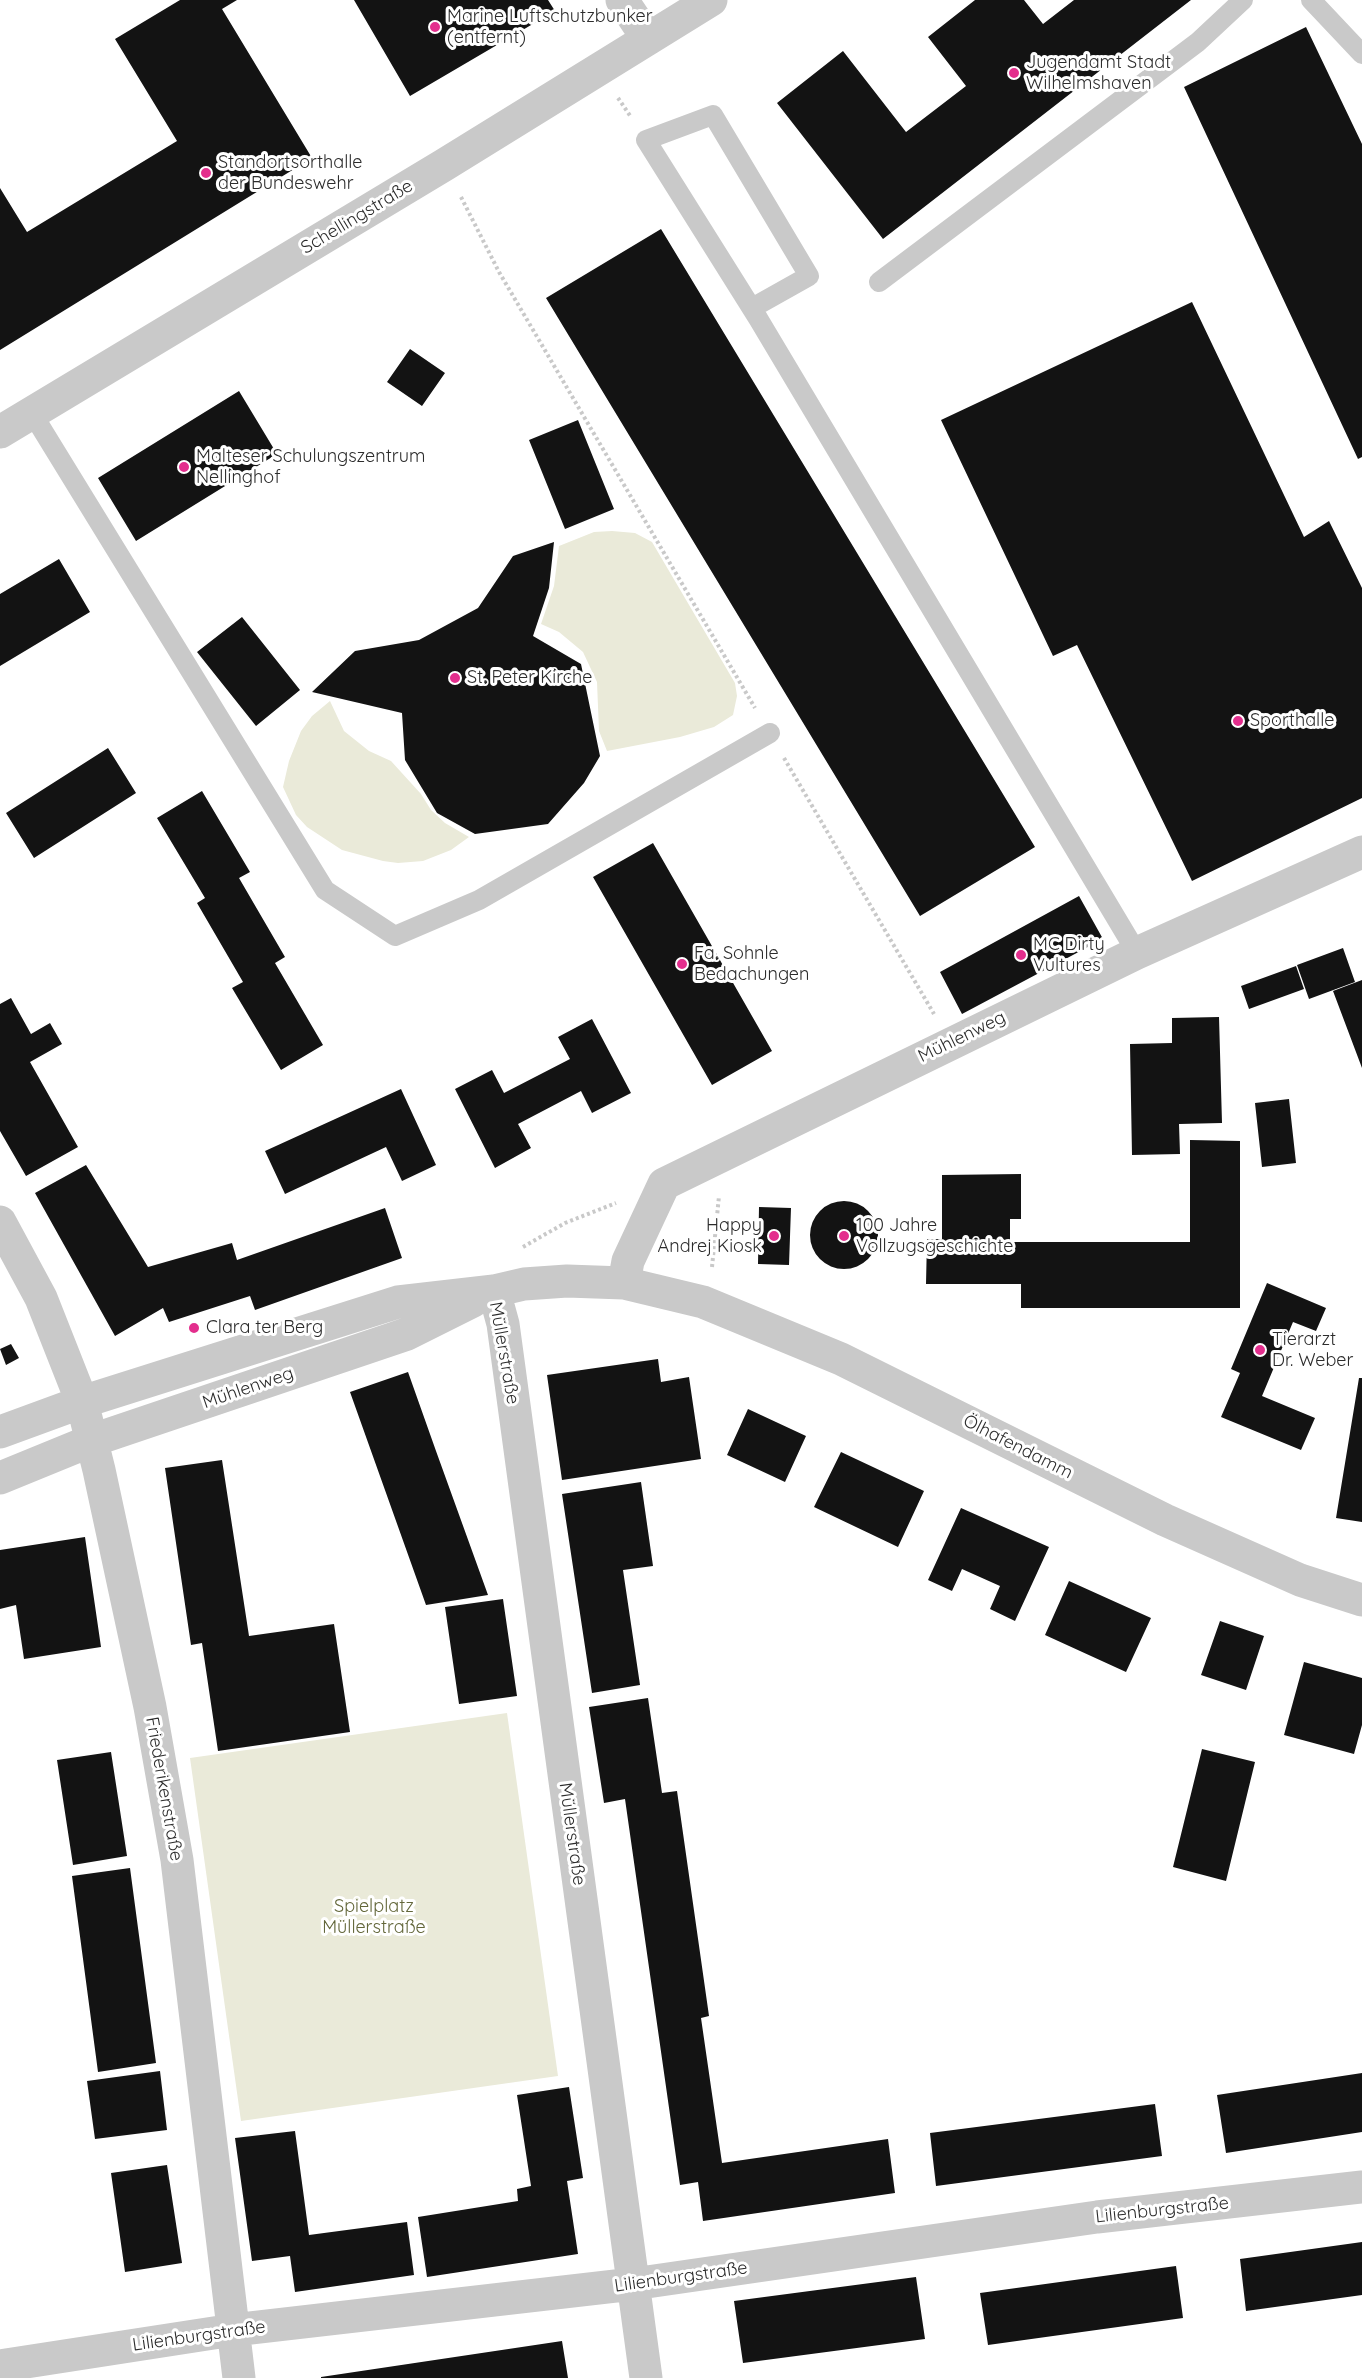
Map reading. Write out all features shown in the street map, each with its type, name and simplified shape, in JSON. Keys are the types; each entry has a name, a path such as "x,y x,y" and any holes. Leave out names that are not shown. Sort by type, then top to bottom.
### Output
{"street":[{"path":"622,0 648,39"},
{"name":"Schellingstraße","path":"0,432 444,165 711,0"},
{"name":"Mühlenweg","path":"664,1184 1137,953 1362,852"},
{"path":"624,1283 628,1261 664,1184"},
{"name":"Friederikenstraße","path":"0,1222 41,1298 82,1402 93,1440 150,1707 177,1860 239,2378"},
{"name":"Mühlenweg","path":"0,1432 82,1402 398,1302 494,1291 524,1284 567,1281 624,1283 688,1298"},
{"name":"Mühlenweg","path":"0,1478 93,1440 407,1334 494,1291"},
{"name":"Müllerstraße","path":"494,1291 502,1324 646,2378"},
{"name":"Ölhafendamm","path":"688,1298 842,1359 1175,1525 1300,1581 1362,1600"},
{"name":"Lilienburgstraße","path":"0,2366 233,2330 633,2284 1097,2217 1362,2187"}],"lane":[{"path":"879,282 1198,42 1244,0"},
{"path":"1311,0 1362,54"},
{"path":"759,320 646,140 713,115 808,276 752,308 1137,953"},
{"path":"32,413 325,890 395,936 479,900 770,733"}],"path":[{"path":"600,69 646,140"},
{"path":"444,165 499,272 951,1043"},
{"path":"688,1298 712,1269 719,1186 707,1163"},
{"path":"494,1291 510,1254 565,1223 664,1184"}],"green space":[{"path":"594,532 635,533 652,542 735,683 737,696 733,715 714,727 680,737 607,751 599,731 597,682 583,652 559,632 541,624 554,586 559,546"},
{"path":"330,701 344,731 369,751 391,761 421,794 431,810 445,823 469,837 451,850 423,861 398,863 342,850 307,827 296,815 283,787 289,761 301,731 312,716"},
{"name":"Spielplatz Müllerstraße","path":"507,1713 558,2076 241,2121 190,1758"}],"building":[{"name":"Standortsorthalle der Bundeswehr","path":"180,0 237,0 222,9 312,158 0,350 0,188 27,232 177,141 115,39"},
{"path":"354,0 548,0 555,11 410,96"},
{"path":"975,0 1024,0 1043,24 1074,0 1191,0 883,239 777,103 843,51 906,132 966,86 928,37"},
{"path":"1306,27 1362,144 1362,457 1358,459 1184,87"},
{"path":"661,229 1035,847 920,916 546,298"},
{"path":"1192,302 1304,537 1329,521 1362,588 1362,798 1192,881 1077,645 1053,656 941,420"},
{"path":"410,349 445,373 422,406 387,382"},
{"path":"239,391 277,454 136,541 98,478"},
{"path":"578,420 614,509 565,529 529,440"},
{"name":"St. Peter Kirche","path":"554,542 549,588 533,636 581,664 600,756 584,783 548,824 475,834 437,813 405,760 402,713 312,692 355,651 419,640 478,608 513,556"},
{"path":"59,559 90,612 0,666 0,594"},
{"path":"242,617 300,690 256,726 197,652"},
{"path":"108,748 136,793 34,858 6,813"},
{"path":"202,791 250,872 239,878 285,957 275,963 323,1045 281,1070 232,988 243,982 197,903 205,898 157,818"},
{"name":"Fa. Sohnle Bedachungen","path":"653,843 772,1051 712,1085 593,877"},
{"name":"MC Dirty Vultures","path":"1079,896 1103,939 962,1014 940,972"},
{"path":"1343,948 1355,982 1309,999 1297,965"},
{"path":"1296,966 1304,989 1249,1009 1241,986"},
{"path":"1362,980 1362,1068 1333,991"},
{"path":"11,998 31,1034 50,1023 62,1044 30,1062 78,1147 26,1176 0,1131 0,1004"},
{"path":"1219,1017 1222,1123 1179,1124 1180,1154 1132,1155 1130,1044 1172,1043 1172,1018"},
{"path":"592,1019 631,1093 592,1113 581,1091 518,1124 531,1148 495,1168 455,1089 492,1070 504,1093 570,1059 558,1037"},
{"path":"401,1089 436,1165 402,1181 386,1147 285,1194 265,1151"},
{"path":"1289,1099 1296,1163 1262,1167 1255,1103"},
{"path":"1190,1140 1240,1141 1240,1308 1021,1308 1021,1284 926,1284 927,1239 942,1239 942,1175 1021,1174 1021,1219 1010,1219 1010,1242 1190,1242"},
{"path":"86,1165 148,1267 232,1243 237,1260 385,1208 402,1258 255,1310 250,1296 169,1322 163,1308 115,1336 35,1193"},
{"path":"844,1201 857,1204 868,1211 875,1222 878,1235 875,1248 868,1259 857,1266 844,1269 831,1266 820,1259 813,1248 810,1235 813,1222 820,1211 831,1204"},
{"name":"Happy Andrej Kiosk","path":"759,1207 791,1208 789,1265 758,1264"},
{"name":"Tierarzt Dr. Weber","path":"1267,1283 1326,1308 1316,1331 1293,1322 1262,1396 1315,1418 1301,1450 1221,1417 1240,1373 1231,1369"},
{"path":"11,1344 19,1358 6,1365 0,1349"},
{"path":"658,1359 661,1382 689,1377 701,1459 562,1480 547,1375"},
{"path":"408,1372 488,1595 426,1605 350,1392"},
{"path":"1359,1378 1362,1378 1362,1522 1336,1518"},
{"path":"748,1409 806,1436 785,1482 727,1455"},
{"path":"841,1452 924,1491 898,1547 814,1507"},
{"path":"222,1460 249,1636 334,1624 350,1732 218,1751 202,1643 191,1645 165,1468"},
{"path":"641,1482 653,1566 623,1570 640,1685 592,1693 562,1494"},
{"path":"961,1508 1049,1547 1015,1621 990,1609 1000,1586 962,1569 952,1591 928,1580"},
{"path":"85,1537 101,1647 24,1659 16,1605 0,1609 0,1550"},
{"path":"1069,1581 1151,1618 1126,1672 1045,1635"},
{"path":"503,1599 517,1696 459,1704 445,1607"},
{"path":"1220,1621 1264,1636 1246,1690 1201,1675"},
{"path":"1304,1662 1362,1678 1362,1725 1354,1754 1284,1735"},
{"path":"648,1698 662,1793 677,1791 709,2016 701,2018 722,2163 888,2139 895,2193 703,2221 698,2182 680,2185 625,1799 604,1803 589,1707"},
{"path":"1202,1749 1255,1762 1226,1881 1173,1867"},
{"path":"111,1752 127,1856 73,1865 57,1760"},
{"path":"130,1868 156,2063 98,2072 72,1876"},
{"path":"160,2071 167,2130 95,2139 87,2081"},
{"path":"1362,2073 1362,2132 1226,2153 1217,2095"},
{"path":"569,2087 583,2178 567,2181 578,2254 427,2277 418,2217 518,2201 517,2189 531,2186 517,2095"},
{"path":"1155,2104 1162,2156 936,2186 930,2133"},
{"path":"295,2131 309,2235 407,2222 414,2275 295,2292 290,2256 252,2261 235,2138"},
{"path":"167,2165 182,2263 125,2272 111,2173"},
{"path":"1362,2242 1362,2295 1246,2311 1240,2259"},
{"path":"1176,2266 1183,2318 988,2345 980,2293"},
{"path":"916,2277 925,2339 743,2363 734,2301"},
{"path":"562,2341 568,2378 321,2378 321,2377"}],"place":[{"name":"Marine Luftschutzbunker (entfernt)","path":"435,27"},
{"name":"Jugendamt Stadt Wilhelmshaven","path":"1014,73"},
{"name":"Standortsorthalle der Bundeswehr","path":"206,173"},
{"name":"Malteser Schulungszentrum Nellinghof","path":"184,467"},
{"name":"St. Peter Kirche","path":"455,678"},
{"name":"Sporthalle","path":"1238,721"},
{"name":"MC Dirty Vultures","path":"1021,955"},
{"name":"Fa. Sohnle Bedachungen","path":"682,964"},
{"name":"Happy Andrej Kiosk","path":"774,1236"},
{"name":"100 Jahre Vollzugsgeschichte","path":"844,1236"},
{"name":"Clara ter Berg","path":"194,1328"},
{"name":"Tierarzt Dr. Weber","path":"1260,1350"}]}
